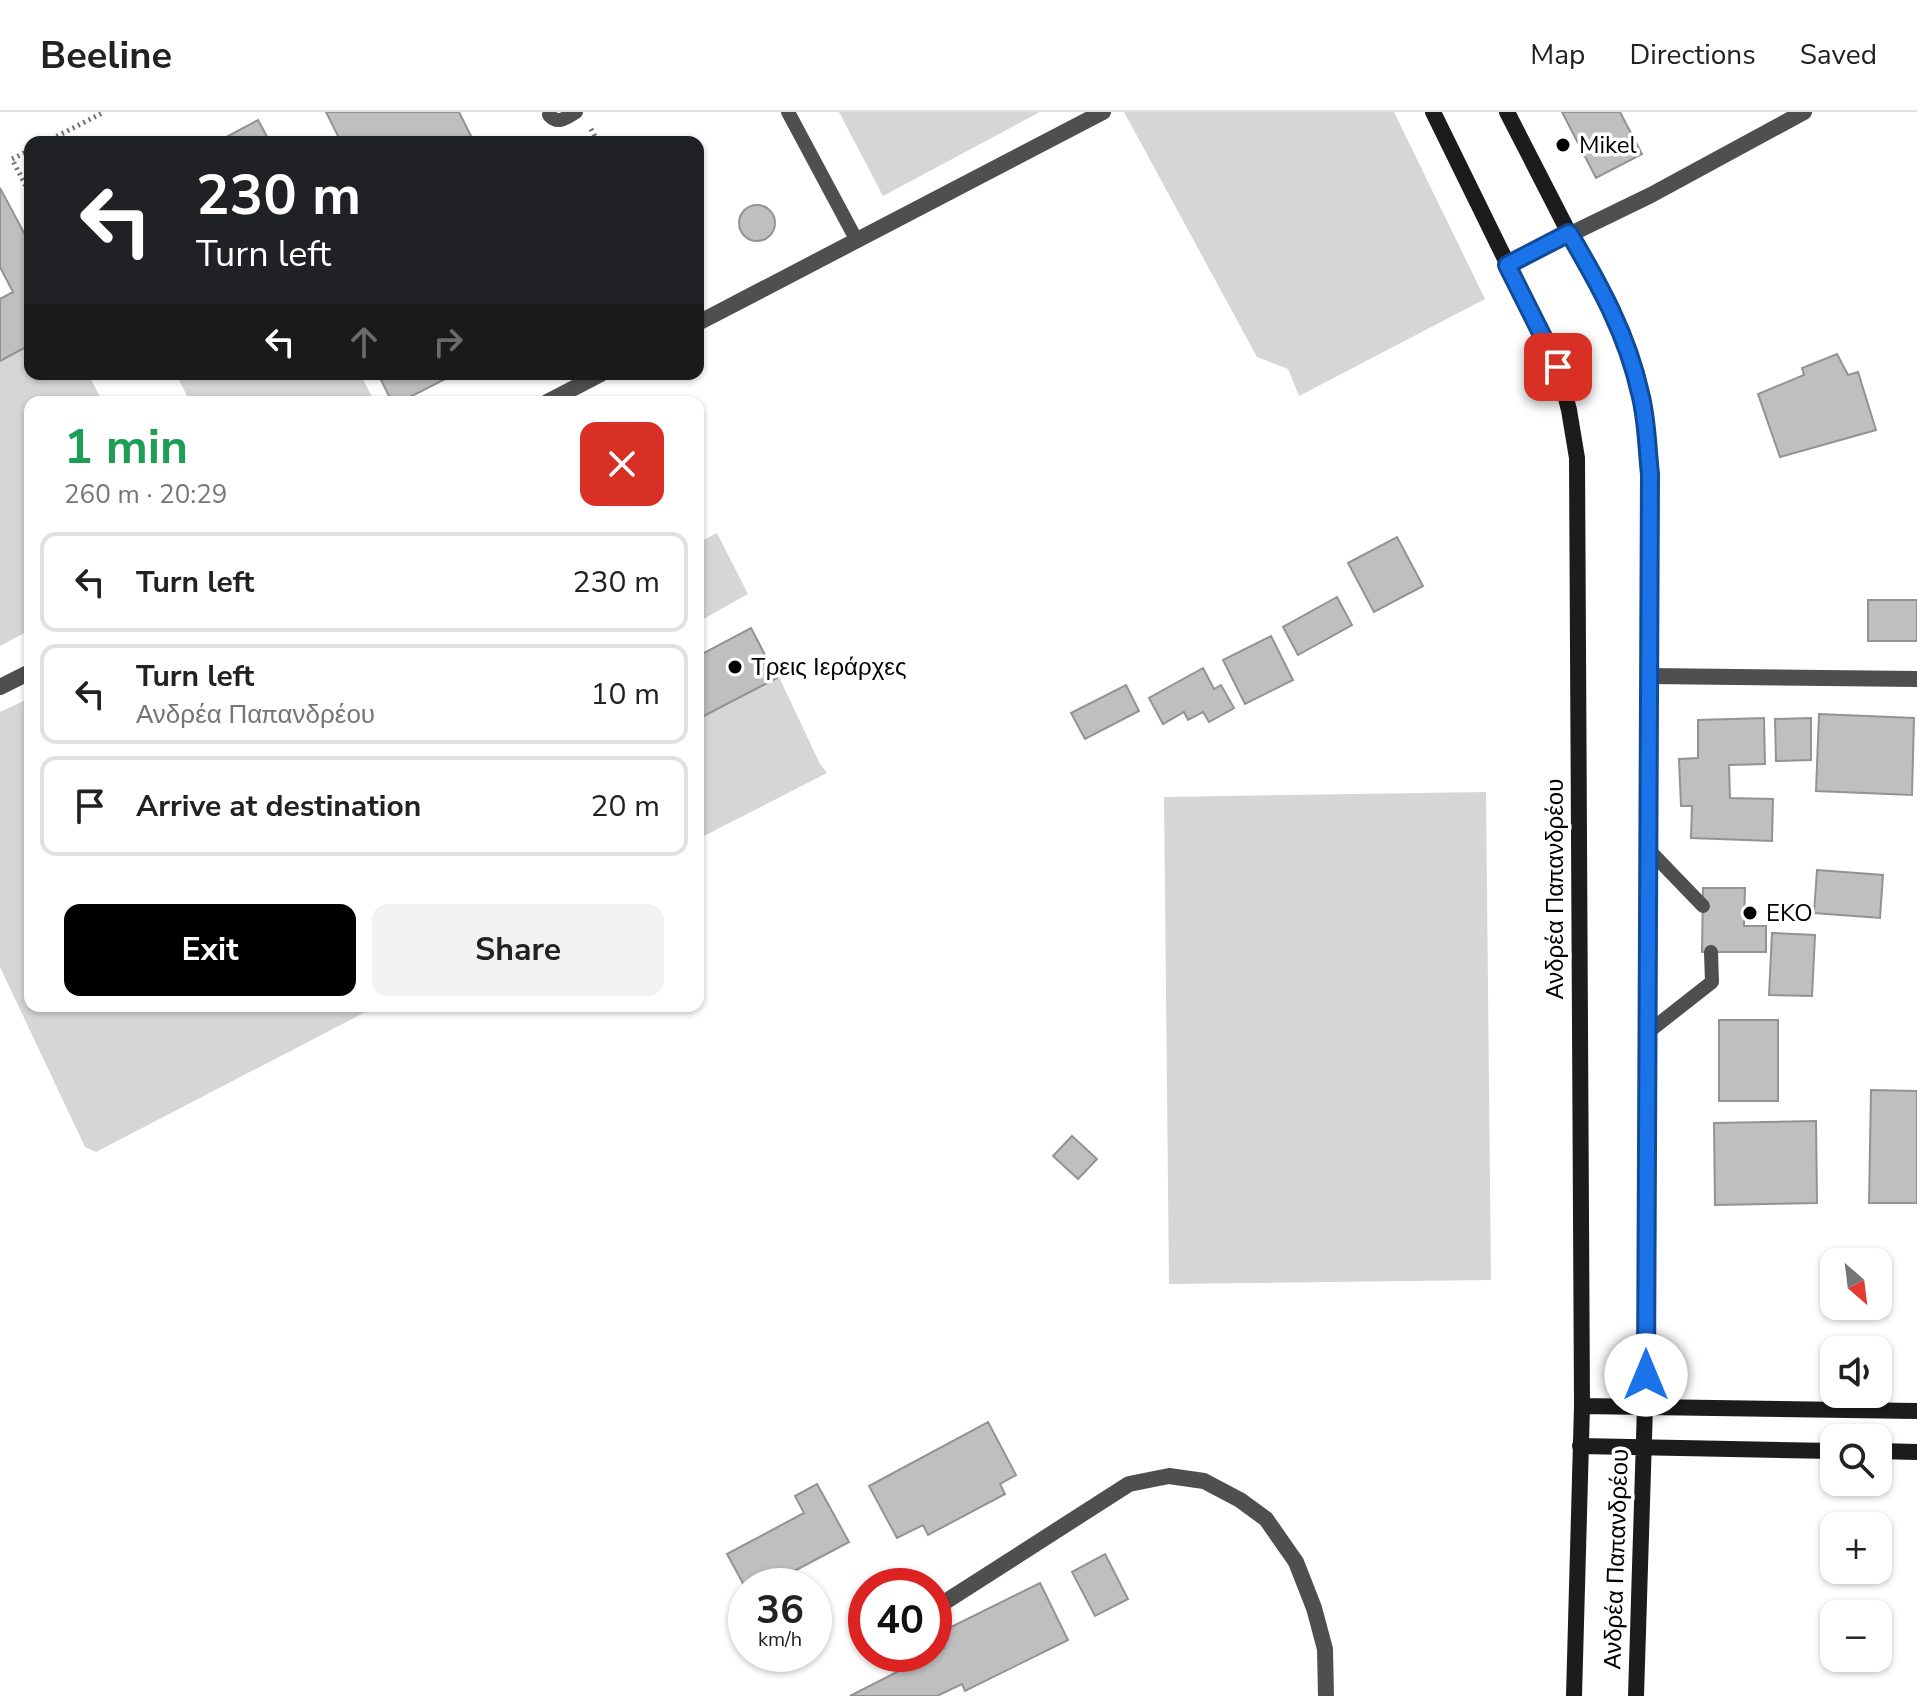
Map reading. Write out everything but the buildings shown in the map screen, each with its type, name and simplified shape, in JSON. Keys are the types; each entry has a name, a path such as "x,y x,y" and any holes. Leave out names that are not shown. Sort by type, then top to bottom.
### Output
{"street":[{"name":"Ανδρέα Παπανδρέου","path":"1433,112 1558,367 1577,458 1582,1406 1574,1696"},
{"name":"Ανδρέα Παπανδρέου","path":"1507,112 1603,292 1628,348 1641,396 1650,474 1645,1406 1636,1696"},
{"path":"1507,265 1651,195 1804,112"},
{"path":"704,320 1098,113"},
{"path":"559,396 589,380"},
{"path":"0,687 24,675"},
{"path":"1649,676 1917,679"},
{"path":"1582,1406 1917,1411"},
{"path":"1580,1446 1820,1451"},
{"path":"1892,1451 1917,1452"},
{"path":"952,1597 1129,1484 1169,1476 1204,1481 1240,1500 1266,1519 1296,1562 1314,1608 1325,1649 1326,1696"}],"lane":[{"path":"549,115 560,120 576,112"},
{"path":"788,112 857,241"},
{"path":"1648,849 1703,906"},
{"path":"1647,1033 1712,982 1711,952"}],"path":[{"path":"58,136 104,112"},
{"path":"24,153 12,159 24,182"}],"shaded area":[{"path":"839,112 1040,112 883,196"},
{"path":"1124,112 1394,112 1485,299 1299,396 1288,369 1257,357"},
{"path":"24,338 24,380 91,380 100,396 24,396 24,633 0,646 0,349"},
{"path":"179,380 363,380 372,396 187,396"},
{"path":"717,533 748,594 704,619 704,540"},
{"path":"779,677 827,773 704,836 704,712"},
{"path":"24,701 24,1012 365,1012 96,1152 85,1147 0,967 0,712"},
{"path":"1486,792 1491,1280 1169,1284 1164,797"}],"place":[{"name":"Mikel","path":"1563,145"},
{"name":"Τρεις Ιεράρχες","path":"735,667"},
{"name":"EKO","path":"1750,913"}],"route":[{"path":"1558,367 1507,265 1569,233 1603,292 1628,348 1641,396 1650,474 1646,1375"}]}
